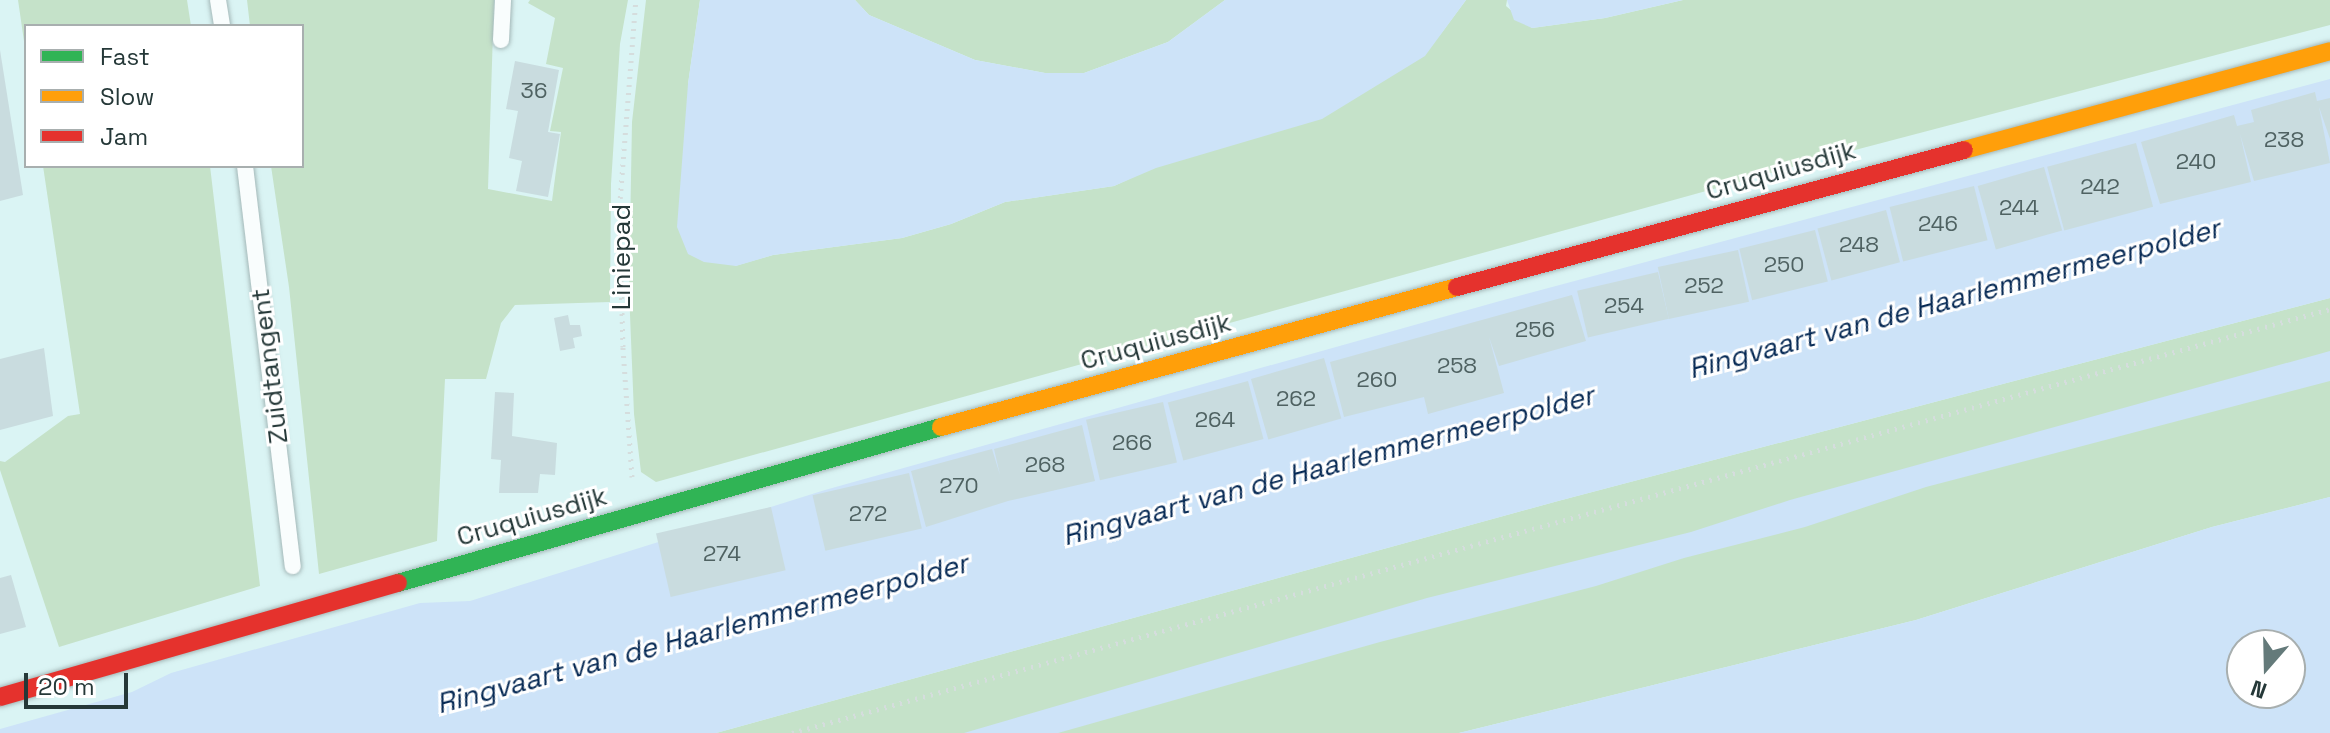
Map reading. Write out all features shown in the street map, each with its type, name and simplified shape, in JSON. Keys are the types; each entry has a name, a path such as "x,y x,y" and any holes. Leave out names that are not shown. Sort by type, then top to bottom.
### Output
{"street":[{"name":"Cruquiusdijk","path":"0,697 941,427 2330,51"}],"lane":[{"path":"218,0 222,24"},
{"path":"501,40 503,0"},
{"name":"Zuidtangent","path":"245,168 293,566"}],"path":[{"name":"Liniepad","path":"636,0 619,214 630,450 640,513"},
{"path":"792,733 2330,309"}],"green space":[{"path":"18,0 187,0 191,24 24,24 24,41"},
{"path":"247,0 494,0 488,189 552,201 561,132 550,131 563,68 546,64 555,18 528,3 530,0 628,0 620,44 611,184 610,302 515,305 501,323 486,379 445,379 437,541 319,574 289,287 271,168 304,168 304,24 250,24"},
{"path":"646,0 700,0 688,84 735,266 773,255 902,238 951,224 1005,202 1114,186 1440,35 1466,0 1507,0 1506,6 1532,28 1605,18 1683,0 2330,0 2330,25 1836,155 656,482 641,472 634,414 629,290 632,122"},
{"path":"855,0 1225,0 1168,42 1084,73 1045,73 975,60 869,15"},
{"path":"43,168 210,168 260,586 59,647 0,470 0,461 5,462 68,416 80,414"},
{"path":"2330,298 2330,497 2212,527 1916,620 1459,733 716,733 1558,501"}],"water":[{"path":"700,0 855,0 869,15 975,60 1045,73 1084,73 1168,42 1225,0 1466,0 1425,56 1322,119 1156,168 1114,186 1005,202 951,224 902,238 773,255 736,266 704,262 688,254 677,227 688,84"},
{"path":"1507,0 1683,0 1605,18 1532,28 1514,20"},
{"name":"Ringvaart van de Haarlemmermeerpolder","path":"2330,79 2330,298 1558,501 716,733 0,733 0,729 132,692 171,673 420,603 470,601 825,490 1500,301"},
{"path":"2330,351 2330,381 1926,487 1805,527 1058,733 964,733 1427,598 1691,532 1790,500"},
{"path":"2330,497 2330,733 1459,733 1916,620 2212,527"}],"building":[{"path":"0,50 23,195 0,201"},
{"path":"515,61 559,70 548,132 560,134 548,197 516,191 522,161 509,158 518,111 506,109"},
{"path":"2315,92 2317,101 2330,98 2330,139 2319,107 2330,163 2254,181 2240,134 2251,182 2160,204 2141,142 2234,115 2237,126 2254,122 2251,110"},
{"path":"2136,143 2153,207 2064,231 2047,167"},
{"path":"2044,167 2062,230 1996,249 1978,186"},
{"path":"1974,186 1988,240 1903,261 1890,207"},
{"path":"1886,210 1900,262 1831,281 1817,228"},
{"path":"1815,230 1828,281 1752,300 1739,249"},
{"path":"1738,250 1749,302 1669,319 1658,267"},
{"path":"1658,272 1669,319 1588,337 1577,291"},
{"path":"1572,295 1586,341 1499,366 1489,337 1504,393 1428,414 1424,397 1344,417 1330,362"},
{"path":"568,315 570,325 580,325 582,336 573,338 575,348 560,351 554,318"},
{"path":"44,348 53,416 0,430 0,359"},
{"path":"1324,358 1341,419 1268,440 1251,379"},
{"path":"1248,381 1264,439 1183,460 1168,402"},
{"path":"495,392 514,393 512,436 557,443 555,475 540,474 538,493 499,493 501,460 491,459"},
{"path":"1163,402 1177,462 1100,480 1086,420"},
{"path":"1082,425 1095,481 1008,501 926,527 911,471 992,449 1000,475 994,449"},
{"path":"909,473 922,529 825,551 813,495"},
{"path":"771,507 786,570 671,597 656,534"},
{"path":"11,575 26,627 0,634 0,578"}],"traffic: fast":[{"path":"398,583 941,427"}],"traffic: slow":[{"path":"1964,150 2330,51"},
{"path":"941,427 1457,287"}],"traffic: jam":[{"path":"1457,287 1964,150"},
{"path":"0,697 398,583"}]}
